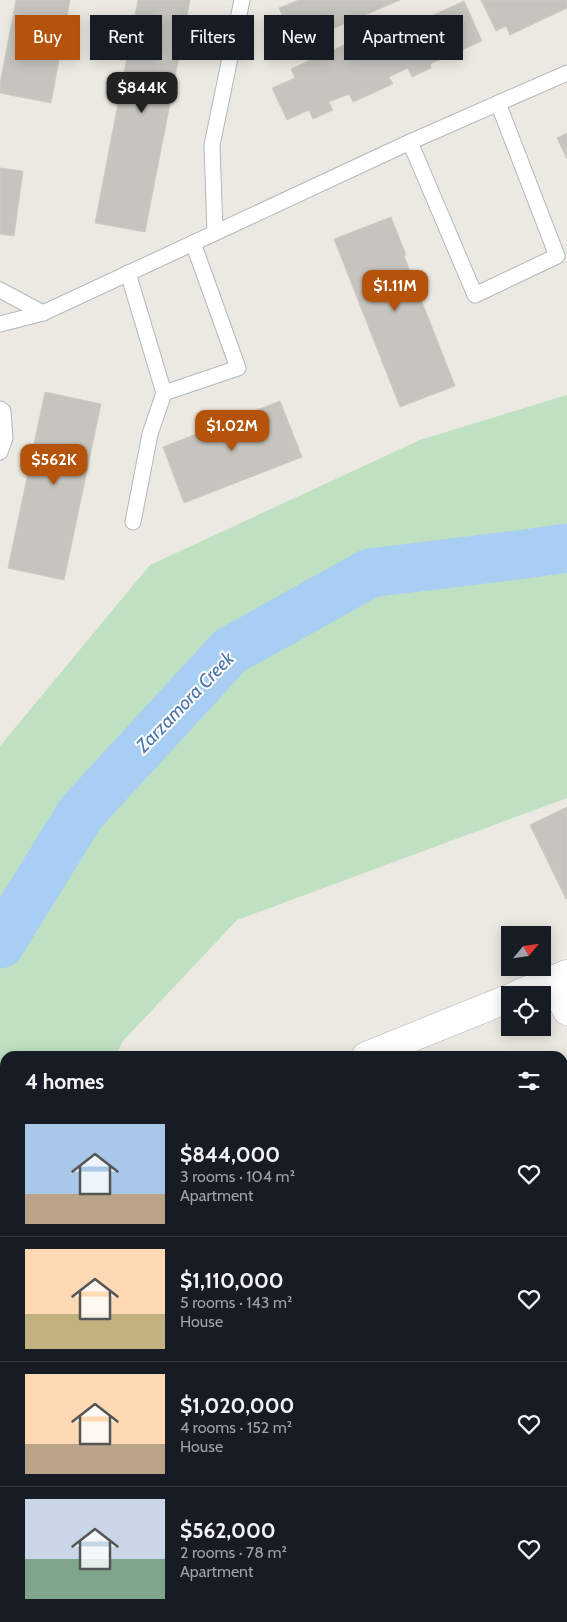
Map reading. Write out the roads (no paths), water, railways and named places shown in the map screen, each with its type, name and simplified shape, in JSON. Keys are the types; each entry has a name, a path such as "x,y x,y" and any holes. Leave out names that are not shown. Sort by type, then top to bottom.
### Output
{"street":[{"path":"539,986 559,978 567,1011"},
{"path":"378,1051 501,1002"}],"lane":[{"path":"215,233 212,145 242,0"},
{"path":"0,324 43,313 410,142 567,73"},
{"path":"410,142 475,295 557,256 498,103"},
{"path":"164,393 238,368 193,243"},
{"path":"128,273 164,393 150,434 133,522"},
{"path":"0,290 43,313"},
{"path":"0,409 2,411 5,438 0,452"}],"waterway":[{"name":"Zarzamora Creek","path":"0,944 81,813 230,651 370,573 567,548"}]}
